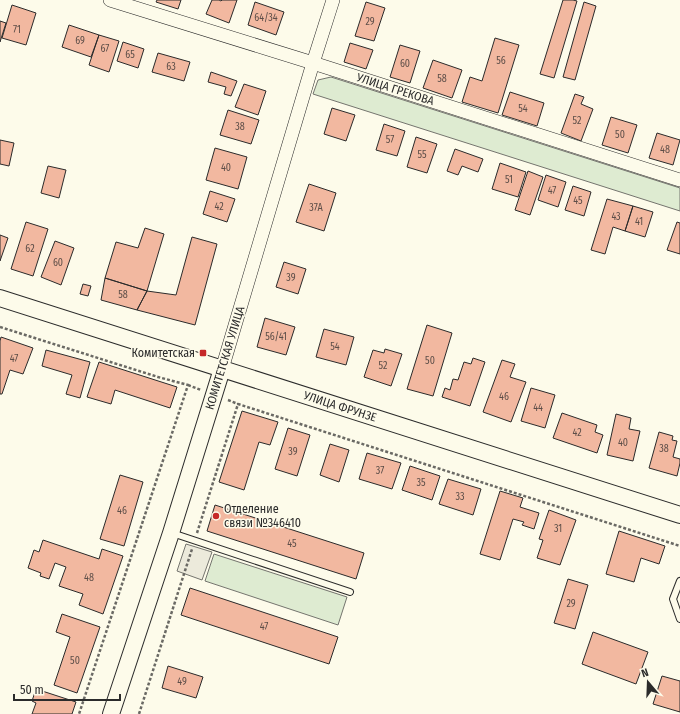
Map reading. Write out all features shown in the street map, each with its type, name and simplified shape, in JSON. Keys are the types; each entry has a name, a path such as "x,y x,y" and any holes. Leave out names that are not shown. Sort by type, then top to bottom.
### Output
{"street":[{"name":"УЛИЦА ГРЕКОВА","path":"110,0 680,180"},
{"name":"КОМИТЕТСКАЯ УЛИЦА","path":"111,714 171,533 222,369 333,0"},
{"name":"УЛИЦА ФРУНЗЕ","path":"0,298 680,515"}],"lane":[{"path":"171,533 350,592"},
{"path":"680,581 673,599 680,619"}],"path":[{"path":"0,327 188,385 80,714"},
{"path":"139,714 238,404 680,546"}],"green space":[{"path":"331,77 680,188 680,211 313,94 318,80"},
{"path":"214,554 347,597 338,625 205,581"}],"shaded area":[{"path":"186,544 212,552 202,580 177,571"}],"building":[{"path":"157,0 181,0 178,9 156,2"},
{"path":"212,0 237,0 229,23 206,14"},
{"path":"563,0 577,1 554,78 540,74"},
{"path":"255,2 284,12 276,35 248,25"},
{"path":"366,2 385,8 374,41 355,36"},
{"path":"584,2 596,6 575,80 563,77"},
{"path":"12,5 36,13 26,45 2,38"},
{"path":"0,21 6,23 0,42"},
{"path":"69,25 99,35 91,57 62,47"},
{"path":"99,35 119,41 109,72 89,65"},
{"path":"495,38 519,45 498,113 462,102 470,77 482,81"},
{"path":"123,42 144,49 138,68 117,61"},
{"path":"350,43 373,50 366,69 344,62"},
{"path":"400,45 420,51 410,83 390,77"},
{"path":"158,53 190,62 184,81 152,72"},
{"path":"433,60 462,70 452,98 423,88"},
{"path":"211,72 237,81 231,96 224,94 226,87 208,82"},
{"path":"244,84 266,91 258,115 235,107"},
{"path":"510,92 544,103 537,126 502,115"},
{"path":"575,94 584,97 581,104 593,109 581,141 561,133"},
{"path":"332,108 355,115 346,141 324,134"},
{"path":"228,110 259,120 251,144 220,135"},
{"path":"611,117 637,125 628,153 602,145"},
{"path":"384,124 405,131 397,156 376,150"},
{"path":"657,133 680,140 673,165 649,158"},
{"path":"416,137 437,144 427,173 407,167"},
{"path":"0,140 14,143 9,166 0,164"},
{"path":"215,148 247,157 238,189 206,180"},
{"path":"455,149 483,159 478,172 462,166 458,175 447,171"},
{"path":"500,163 526,172 518,197 492,189"},
{"path":"48,166 66,170 59,198 41,193"},
{"path":"528,171 543,177 530,215 515,210"},
{"path":"546,175 566,182 558,207 538,200"},
{"path":"309,184 336,193 324,231 296,222"},
{"path":"573,186 591,192 584,216 565,210"},
{"path":"210,191 235,199 227,222 203,214"},
{"path":"607,199 633,206 625,231 613,227 605,254 591,250"},
{"path":"633,206 653,212 645,237 625,231"},
{"path":"26,222 48,229 33,276 11,269"},
{"path":"677,222 680,223 680,254 667,250"},
{"path":"145,228 164,234 147,291 105,278 116,242 138,248"},
{"path":"0,235 8,238 0,261"},
{"path":"192,237 217,244 195,325 137,310 147,291 176,295"},
{"path":"55,241 74,248 61,285 41,277"},
{"path":"284,262 306,269 298,294 276,287"},
{"path":"105,278 147,291 137,310 101,300"},
{"path":"83,284 91,286 88,296 80,294"},
{"path":"265,318 295,327 286,355 257,347"},
{"path":"427,325 452,333 433,396 407,389"},
{"path":"324,329 354,337 346,365 316,357"},
{"path":"1,337 33,348 23,374 10,370 2,394 0,394 0,341"},
{"path":"385,349 402,354 391,386 364,377 373,350 384,353"},
{"path":"46,350 90,362 80,398 66,394 72,375 42,366"},
{"path":"473,358 485,362 470,406 442,397 445,388 450,390 453,379 458,380 464,362 471,364"},
{"path":"502,360 515,364 510,377 526,382 511,422 483,412"},
{"path":"99,362 177,387 170,408 115,390 111,404 87,397"},
{"path":"531,388 555,395 545,428 521,421"},
{"path":"242,411 278,422 270,445 259,442 244,490 219,482"},
{"path":"562,413 597,425 595,432 603,435 597,453 553,438"},
{"path":"616,414 631,418 629,429 640,431 633,461 607,455"},
{"path":"288,428 310,435 297,476 275,469"},
{"path":"659,432 673,436 672,440 677,441 673,457 680,459 677,476 649,468"},
{"path":"330,444 349,450 339,482 320,475"},
{"path":"367,453 401,463 392,489 359,479"},
{"path":"410,466 440,476 432,500 402,490"},
{"path":"120,475 143,482 124,546 100,539"},
{"path":"448,479 481,489 473,515 439,504"},
{"path":"500,491 523,498 520,507 539,513 534,529 522,525 524,522 513,519 500,560 480,554"},
{"path":"215,505 364,553 356,579 207,531"},
{"path":"549,510 576,520 560,565 537,558 543,540 539,539"},
{"path":"619,531 665,546 659,564 641,558 634,582 606,574"},
{"path":"43,540 99,559 102,549 123,556 103,614 79,605 83,594 59,586 66,567 55,563 49,579 40,576 41,573 28,568 34,550 39,552"},
{"path":"568,579 588,585 575,629 554,623"},
{"path":"190,588 338,637 329,664 181,615"},
{"path":"62,614 100,627 77,693 54,685 70,637 56,632"},
{"path":"593,632 648,652 636,684 582,664"},
{"path":"168,666 203,677 196,698 162,688"},
{"path":"662,676 680,681 680,712 653,704"},
{"path":"36,689 76,702 72,714 32,714 36,703 32,701"}],"place":[{"name":"Комитетская","path":"203,353"},
{"name":"Отделение связи №346410","path":"216,516"}]}
